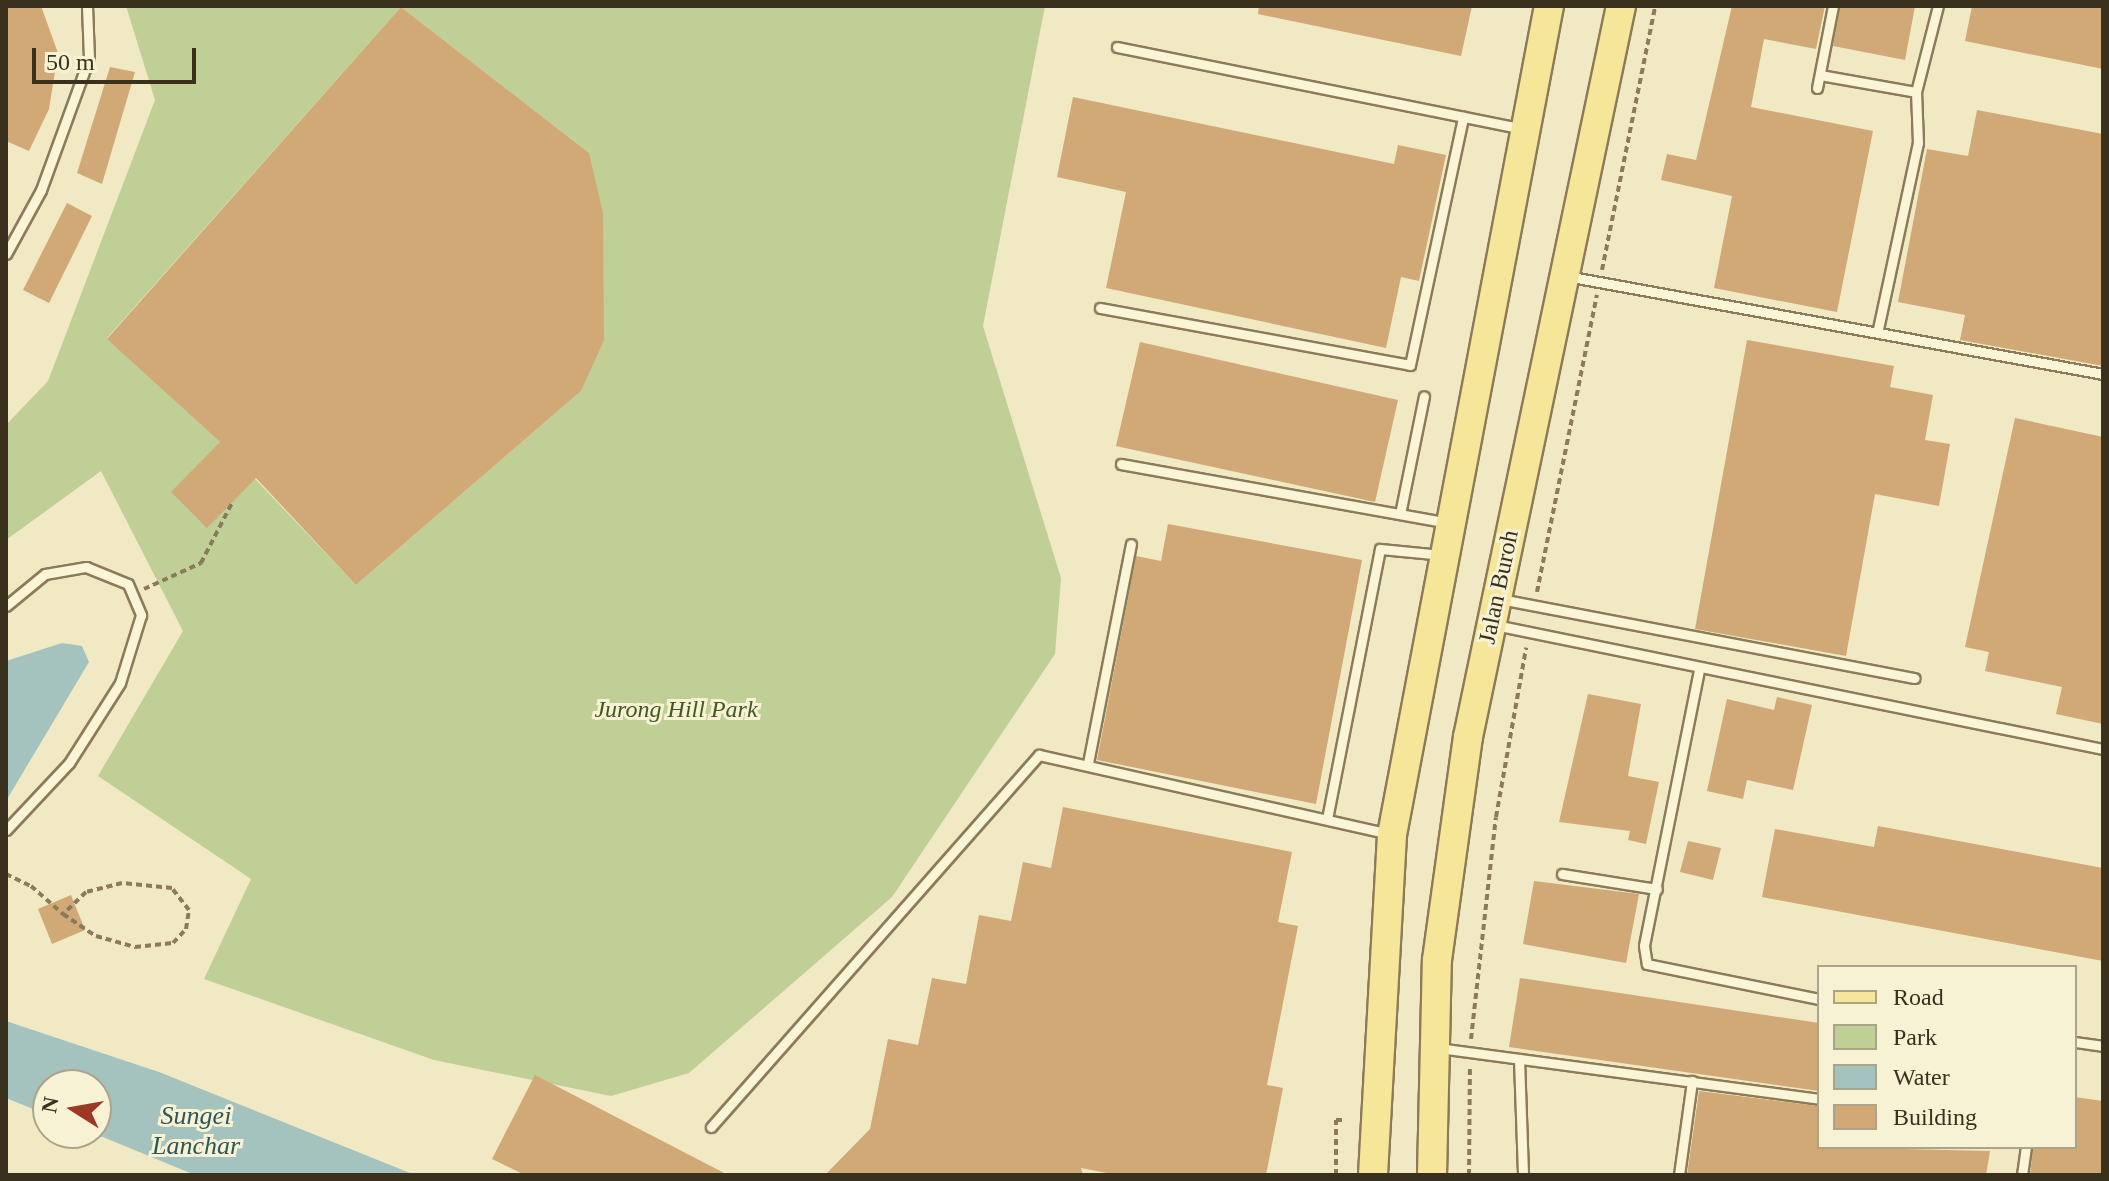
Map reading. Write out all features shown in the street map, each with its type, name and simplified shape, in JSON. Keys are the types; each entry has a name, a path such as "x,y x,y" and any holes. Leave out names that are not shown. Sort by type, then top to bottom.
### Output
{"main road":[{"path":"1373,1175 1392,835 1442,555 1549,6"},
{"name":"Jalan Buroh","path":"1432,1175 1437,960 1494,611 1621,6"}],"lane":[{"path":"6,254 41,190 89,58 87,6"},
{"path":"1817,88 1833,6"},
{"path":"1878,329 1918,143 1916,92 1938,6"},
{"path":"1117,47 1525,130"},
{"path":"1820,75 1916,92"},
{"path":"1100,308 1410,365 1463,117"},
{"path":"1563,275 1878,329 2103,374"},
{"path":"1400,514 1424,396"},
{"path":"1121,464 1449,523"},
{"path":"1088,763 1131,544"},
{"path":"1327,819 1380,549 1442,555"},
{"path":"6,606 28,583 69,568 102,570 135,593 141,615 120,683 69,763 6,830"},
{"path":"1494,611 1534,606 1915,678"},
{"path":"1494,611 1529,633 1699,670 2103,749"},
{"path":"1699,670 1644,946 1647,964 1658,972 1817,999"},
{"path":"711,1127 1030,760 1048,754 1392,835"},
{"path":"1562,874 1657,889"},
{"path":"2077,1042 2103,1046"},
{"path":"1434,1048 1817,1099"},
{"path":"1519,1059 1523,1175"},
{"path":"1679,1175 1692,1081"},
{"path":"2022,1175 2026,1149"}],"path":[{"path":"1534,606 1655,6"},
{"path":"135,593 201,563 233,501"},
{"path":"1469,1175 1470,1053 1496,817 1529,633"},
{"path":"6,874 63,914 96,936 163,946 181,938 189,910 172,888 122,883 86,892 63,914"},
{"path":"1336,1175 1336,1120 1344,1120"}],"green space":[{"name":"Jurong Hill Park","path":"126,6 1045,6 983,326 1061,578 1055,654 892,897 689,1073 611,1096 434,1060 204,979 251,879 98,776 183,631 101,471 6,540 6,425 48,381 155,100","holes":["401,7 589,153 581,391 356,585 220,442 107,338"]}],"water":[{"path":"62,643 82,646 89,662 6,801 6,661"},
{"name":"Sungei Lanchar","path":"6,1021 159,1072 415,1175 195,1175 112,1141 112,1069 32,1069 32,1109 6,1098"}],"building":[{"path":"6,6 41,6 58,53 49,109 29,151 6,141"},
{"path":"1259,6 1472,6 1461,56 1258,14"},
{"path":"1732,6 1825,6 1816,49 1764,39 1751,107 1873,131 1837,312 1714,288 1732,196 1661,180 1667,154 1696,160"},
{"path":"1840,6 1915,6 1905,60 1833,46"},
{"path":"1972,6 2103,6 2103,69 1965,41"},
{"path":"401,7 589,153 603,213 604,340 581,391 356,585 256,478 207,528 171,492 220,442 107,339"},
{"path":"110,67 135,72 102,184 77,173"},
{"path":"1073,97 1394,164 1398,145 1446,155 1419,281 1401,277 1386,348 1106,288 1126,192 1057,177"},
{"path":"1977,110 2103,134 2103,366 1960,340 1965,315 1898,302 1927,149 1968,156"},
{"path":"67,203 92,216 49,303 23,290"},
{"path":"1747,340 1894,366 1890,387 1933,395 1925,440 1950,444 1939,506 1875,494 1846,656 1695,629"},
{"path":"1140,342 1398,400 1375,502 1116,446"},
{"path":"2015,418 2103,437 2103,724 2056,714 2062,687 1985,671 1989,652 1965,647"},
{"path":"1168,524 1362,560 1316,804 1097,760 1136,556 1161,561"},
{"path":"1588,694 1641,704 1628,776 1659,782 1646,844 1628,840 1630,831 1559,822"},
{"path":"1777,697 1812,705 1793,790 1747,780 1743,799 1707,791 1727,699 1774,710"},
{"path":"1063,807 1292,852 1278,922 1298,926 1267,1085 1283,1088 1266,1175 1117,1175 1081,1168 1083,1175 825,1175 870,1129 888,1039 918,1045 932,978 966,984 979,915 1011,921 1023,862 1051,868"},
{"path":"1878,826 2103,868 2103,961 1762,897 1775,829 1874,847"},
{"path":"1688,841 1721,848 1713,880 1680,872"},
{"path":"1534,881 1639,894 1626,963 1523,944"},
{"path":"71,895 85,930 52,944 38,909"},
{"path":"1520,978 1817,1023 1817,1091 1509,1047"},
{"path":"535,1075 728,1175 525,1175 492,1159"},
{"path":"1699,1091 1817,1106 1817,1149 1990,1151 1986,1175 1687,1175"},
{"path":"2077,1097 2103,1101 2103,1175 2030,1175 2033,1149 2077,1149"}]}
